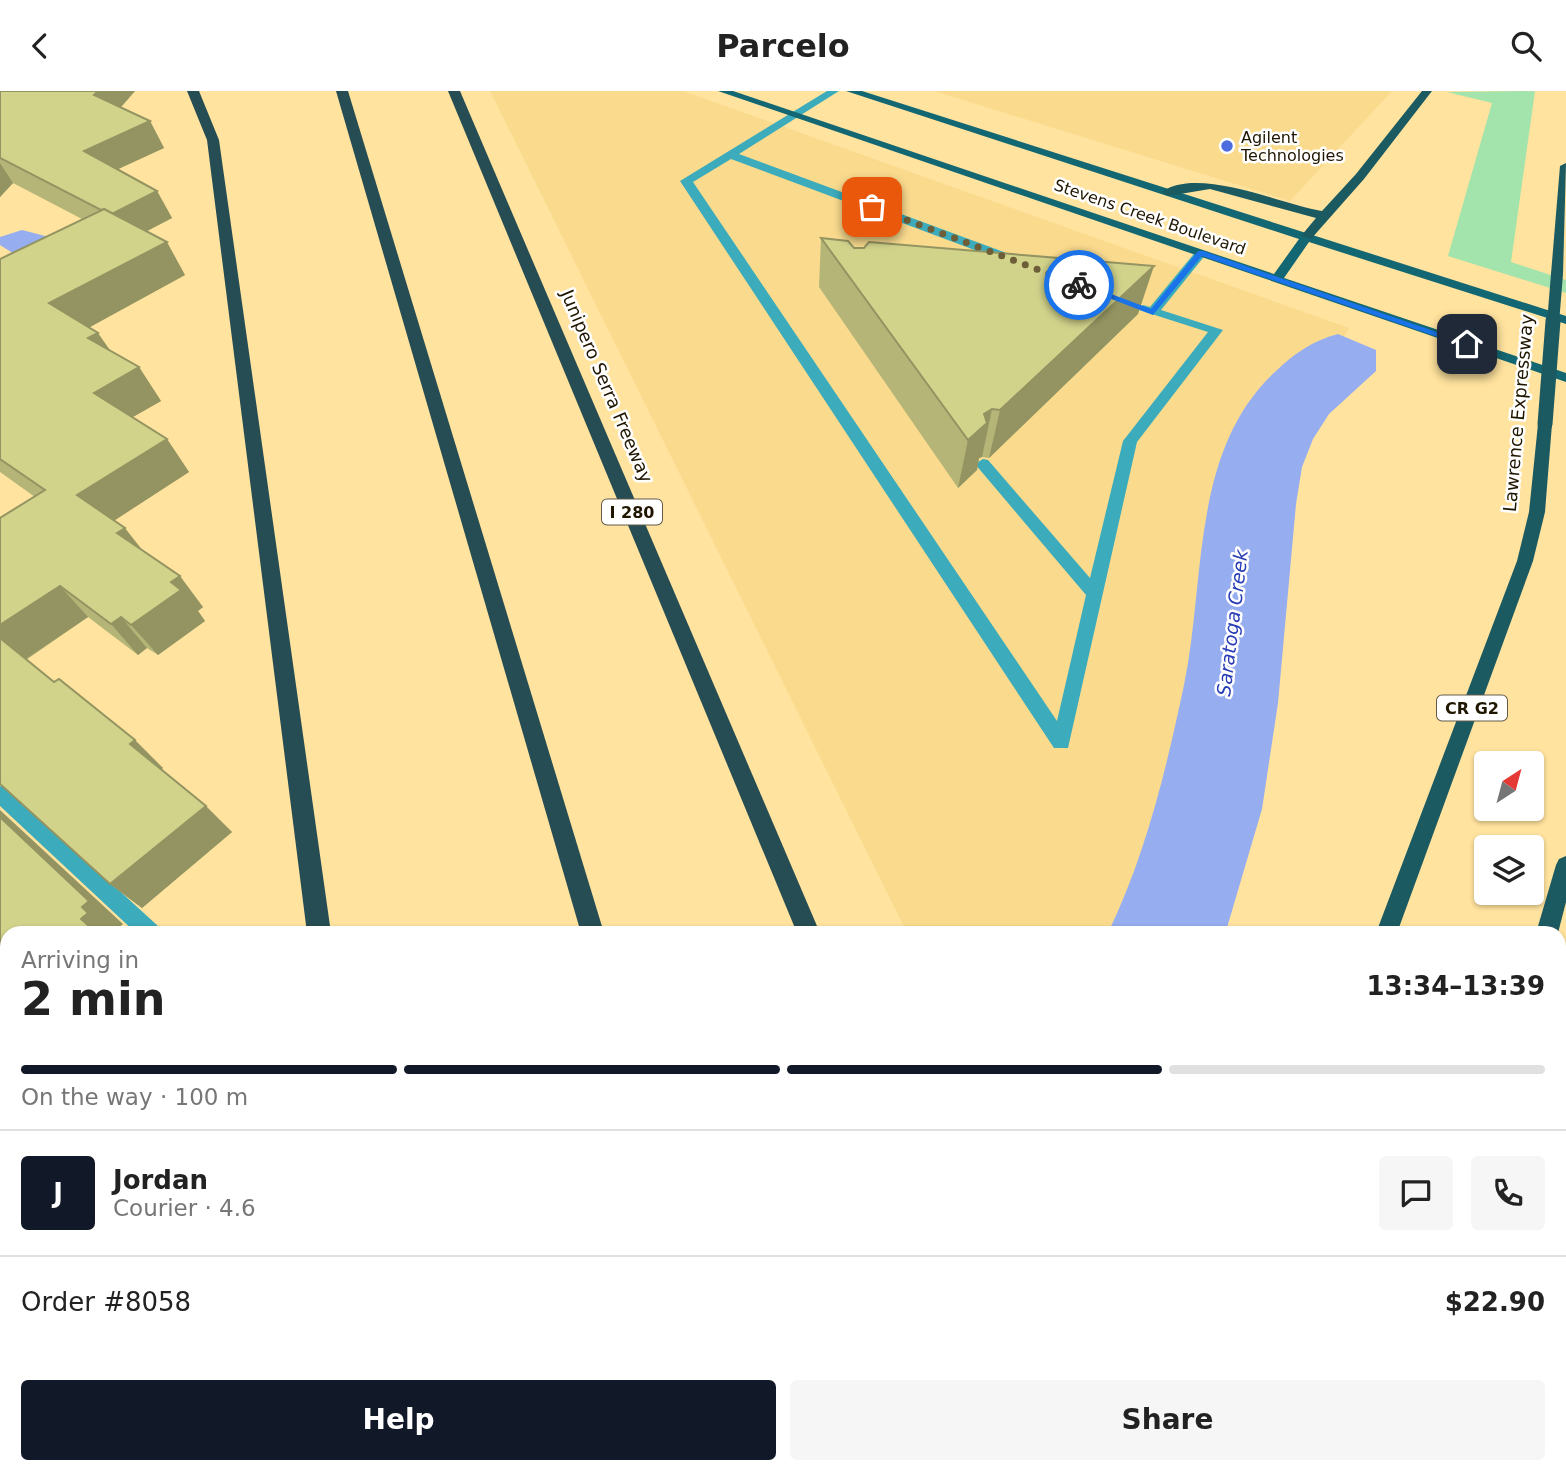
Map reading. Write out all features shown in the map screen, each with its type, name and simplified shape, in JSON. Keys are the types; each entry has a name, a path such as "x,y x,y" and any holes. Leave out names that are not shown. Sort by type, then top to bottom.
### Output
{"highway":[{"path":"193,91 213,140 318,926"},
{"path":"342,91 591,926"},
{"name":"Junipero Serra Freeway","path":"454,91 806,926"},
{"path":"1307,236 1322,215 1338,203 1354,184 1427,91"},
{"name":"Lawrence Expressway","path":"1389,926 1507,616 1537,512 1566,166"},
{"path":"1168,191 1211,185 1293,210 1322,215"},
{"path":"1548,926 1566,865"}],"main road":[{"name":"Stevens Creek Boulevard","path":"723,91 1566,378"},
{"name":"Stevens Creek Boulevard","path":"851,91 1566,320"},
{"path":"1277,279 1307,236"}],"street":[{"path":"834,91 686,181 1061,743 1130,441 1216,330 1127,303"},
{"path":"732,155 1025,265"},
{"path":"1153,312 1201,253"},
{"path":"983,464 1095,594"},
{"path":"0,795 143,926"}],"shaded area":[{"path":"490,91 683,91 1349,328 1240,511 1141,926 904,926"},
{"name":"Agilent Technologies","path":"934,91 1392,91 1290,201"}],"green space":[{"path":"1535,91 1511,262 1566,280 1566,293 1448,256 1492,103 1447,92"}],"water":[{"path":"22,230 49,237 19,257 0,245 0,237"},
{"name":"Saratoga Creek","path":"1338,334 1376,350 1376,371 1329,414 1313,439 1302,467 1296,504 1278,703 1262,809 1227,926 1111,926 1144,842 1170,749 1191,645 1206,518 1215,477 1228,439 1248,403 1276,371 1304,348"}],"building":[{"path":"0,91 98,91 94,95 150,121 84,151 157,191 112,214 0,158"},
{"path":"104,209 167,242 49,303 98,333 88,338 139,367 94,393 167,439 77,495 125,528 117,533 180,576 171,582 181,590 131,625 121,617 111,624 60,586 0,625 0,518 45,490 0,459 0,259"},
{"path":"821,238 848,241 854,248 864,248 869,242 1154,266 1000,410 992,409 984,414 987,423 968,440"},
{"path":"0,638 54,682 59,679 135,740 130,744 206,806 110,884 0,784"},
{"path":"0,817 89,901 82,907 88,913 81,919 89,926 0,926"}],"way so far":[{"path":"872,207 1079,285"}],"place":[{"name":"Agilent Technologies","path":"1227,146"}],"route":[{"path":"1079,285 1153,312 1201,253 1467,344"}]}
